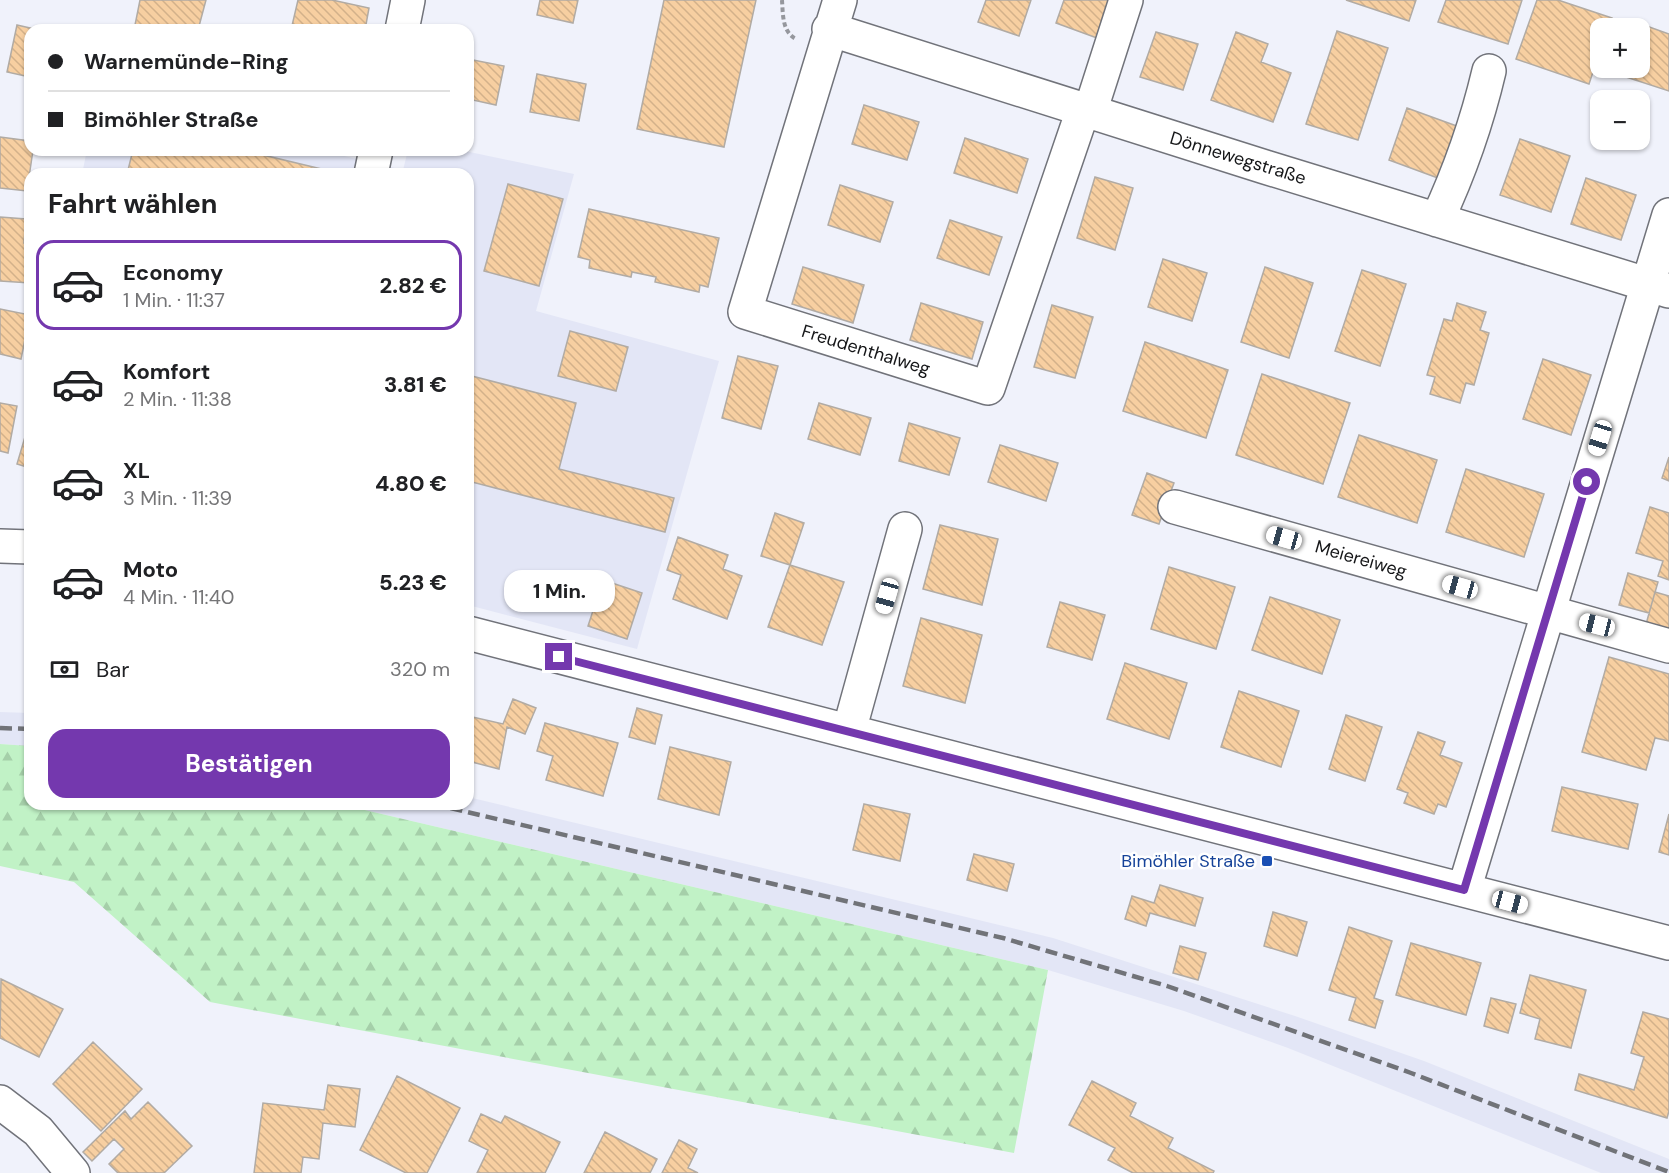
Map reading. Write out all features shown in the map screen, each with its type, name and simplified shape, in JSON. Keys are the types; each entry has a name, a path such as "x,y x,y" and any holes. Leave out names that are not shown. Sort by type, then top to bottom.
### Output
{"street":[{"path":"403,24 408,0"},
{"path":"1087,111 1126,0"},
{"name":"Dönnewegstraße","path":"835,14 1087,111 1658,288"},
{"name":"Freudenthalweg","path":"835,14 745,312 988,388 1087,111"},
{"path":"1437,220 1456,177 1489,71"},
{"path":"1464,890 1548,612 1658,288 1669,215"},
{"name":"Meiereiweg","path":"1174,507 1669,646"},
{"path":"849,731 905,529"},
{"path":"0,546 24,548"},
{"path":"474,635 1669,943"},
{"path":"0,1102 38,1131 73,1173"}],"shaded area":[{"path":"474,153 574,174 536,311 719,361 637,649 474,607 474,168 404,168 406,156 474,156"},
{"path":"86,156 344,156 395,168 83,168"},
{"path":"0,712 24,713 24,746 0,744"},
{"path":"474,798 1053,938 1295,1016 1424,1061 1669,1159 1669,1173 1601,1173 1288,1048 1184,1011 1048,970 365,810 474,810"}],"green space":[{"path":"0,744 24,746 24,810 365,810 1048,970 1014,1153 210,1002 74,882 0,866"}],"building":[{"path":"140,0 206,0 200,24 135,24"},
{"path":"298,0 332,0 369,8 366,24 292,24"},
{"path":"540,0 578,0 573,23 537,15"},
{"path":"664,0 756,0 724,147 637,129"},
{"path":"986,0 1031,0 1019,36 978,22"},
{"path":"1064,0 1110,0 1097,38 1056,23"},
{"path":"1346,0 1416,0 1409,21"},
{"path":"1446,0 1522,0 1508,44 1438,22"},
{"path":"1537,0 1558,0 1612,18 1590,18 1591,78 1589,84 1516,59"},
{"path":"17,25 24,27 24,76 7,72"},
{"path":"1650,27 1669,34 1669,91 1629,78 1650,78"},
{"path":"1337,31 1388,48 1358,140 1306,124"},
{"path":"1156,32 1198,44 1183,90 1140,77"},
{"path":"1236,32 1268,44 1261,62 1291,73 1273,122 1211,100"},
{"path":"474,60 504,66 496,105 474,100"},
{"path":"537,74 586,84 579,121 530,112"},
{"path":"864,105 919,122 907,160 852,144"},
{"path":"1407,108 1465,129 1446,181 1389,160"},
{"path":"0,137 24,140 24,156 32,156 30,168 24,168 24,191 0,188"},
{"path":"965,138 1028,159 1017,193 954,173"},
{"path":"1520,139 1570,156 1551,212 1500,195"},
{"path":"132,156 267,156 318,168 128,168"},
{"path":"1095,177 1133,188 1115,250 1077,238"},
{"path":"1586,178 1636,195 1621,240 1571,224"},
{"path":"508,184 563,199 539,286 484,271"},
{"path":"840,185 893,202 880,242 828,225"},
{"path":"589,209 719,238 708,287 700,285 699,292 655,282 656,277 632,272 631,277 589,268 590,260 578,257"},
{"path":"0,217 24,219 24,283 0,281"},
{"path":"950,220 1002,237 989,275 937,258"},
{"path":"1163,259 1207,273 1192,321 1148,307"},
{"path":"803,267 864,285 853,323 792,304"},
{"path":"1265,267 1313,283 1289,358 1241,342"},
{"path":"1362,270 1406,284 1380,366 1335,351"},
{"path":"921,303 983,322 972,359 910,340"},
{"path":"1457,303 1486,312 1480,330 1489,333 1474,385 1466,383 1460,403 1430,394 1435,377 1427,375 1444,319 1452,321"},
{"path":"1052,305 1093,317 1075,378 1034,367"},
{"path":"0,309 24,314 24,344 21,359 0,354"},
{"path":"570,331 628,347 616,391 558,376"},
{"path":"1145,342 1228,370 1206,438 1123,411"},
{"path":"738,356 778,366 761,429 722,418"},
{"path":"1543,359 1591,375 1571,435 1523,419"},
{"path":"1262,374 1350,403 1323,484 1236,455"},
{"path":"474,377 576,403 559,469 674,498 665,532 474,483"},
{"path":"0,403 17,406 8,453 0,451"},
{"path":"819,403 871,418 860,455 808,439"},
{"path":"909,423 960,438 949,475 899,461"},
{"path":"1359,435 1437,460 1417,523 1338,497"},
{"path":"24,440 24,466 17,464"},
{"path":"1000,445 1058,463 1046,501 988,482"},
{"path":"1669,457 1669,481 1662,478"},
{"path":"1466,469 1544,494 1524,557 1446,532"},
{"path":"1147,473 1174,483 1159,524 1132,515"},
{"path":"1650,507 1669,513 1669,580 1658,576 1663,561 1636,553"},
{"path":"775,513 804,523 790,565 761,556"},
{"path":"940,525 998,539 982,605 923,589"},
{"path":"678,537 728,555 723,569 742,576 727,619 673,599 681,575 667,570"},
{"path":"790,565 844,582 822,645 768,627"},
{"path":"1169,567 1235,587 1216,649 1151,629"},
{"path":"564,572 592,581 584,607 556,598"},
{"path":"1628,573 1658,582 1649,613 1619,605"},
{"path":"603,580 642,593 627,639 588,626"},
{"path":"1655,592 1669,596 1669,642 1643,635"},
{"path":"1270,597 1340,620 1322,674 1252,650"},
{"path":"1060,602 1105,615 1092,660 1047,647"},
{"path":"921,618 982,635 965,703 903,686"},
{"path":"1609,657 1669,674 1669,741 1655,738 1646,770 1582,752"},
{"path":"1125,663 1187,683 1169,739 1107,719"},
{"path":"1239,691 1299,711 1281,767 1221,747"},
{"path":"513,699 536,708 525,734 507,727 499,769 474,763 474,717 503,724"},
{"path":"637,708 662,715 655,744 629,737"},
{"path":"1346,715 1382,727 1365,781 1329,769"},
{"path":"545,723 618,743 603,796 546,780 553,756 537,751"},
{"path":"1418,732 1445,742 1440,755 1462,763 1446,807 1438,804 1434,814 1404,803 1408,793 1397,789"},
{"path":"670,747 731,762 719,815 658,799"},
{"path":"1562,787 1638,804 1628,849 1552,831"},
{"path":"864,804 910,814 900,861 853,850"},
{"path":"1669,814 1669,855 1659,852"},
{"path":"974,854 1014,864 1007,891 967,880"},
{"path":"1160,885 1203,898 1195,926 1150,913 1146,926 1125,919 1132,896 1154,903"},
{"path":"1273,912 1307,922 1297,956 1264,946"},
{"path":"1349,927 1392,941 1374,998 1383,1001 1375,1028 1349,1020 1356,998 1329,990"},
{"path":"1411,943 1481,963 1466,1015 1396,995"},
{"path":"1180,946 1206,953 1198,980 1173,973"},
{"path":"1530,975 1586,990 1571,1048 1535,1039 1540,1019 1520,1013"},
{"path":"1,979 63,1009 39,1057 0,1038"},
{"path":"1491,998 1516,1004 1508,1033 1484,1026"},
{"path":"1643,1012 1669,1019 1669,1111 1667,1118 1575,1090 1579,1074 1634,1090 1644,1057 1631,1053"},
{"path":"93,1042 142,1089 101,1131 53,1084"},
{"path":"397,1076 460,1108 427,1173 406,1173 360,1150"},
{"path":"1092,1081 1136,1103 1130,1116 1173,1138 1168,1148 1214,1171 1213,1173 1133,1173 1108,1160 1115,1148 1069,1125"},
{"path":"328,1085 360,1089 355,1127 323,1123 319,1159 303,1157 301,1173 254,1173 263,1103 324,1110"},
{"path":"148,1102 192,1146 164,1173 118,1173 109,1164 124,1149 114,1139 92,1161 83,1152 125,1111 131,1119"},
{"path":"481,1114 501,1123 505,1116 560,1142 545,1173 477,1173 488,1150 469,1141"},
{"path":"605,1132 657,1159 650,1173 584,1173"},
{"path":"679,1140 697,1149 688,1168 698,1173 662,1173"}],"railway":[{"path":"0,728 24,729"},
{"path":"459,810 1003,938 1167,986 1411,1073 1669,1172"}],"place":[{"name":"Bimöhler Straße","path":"1267,861"}],"route":[{"path":"559,657 1464,890 1587,482"}]}
